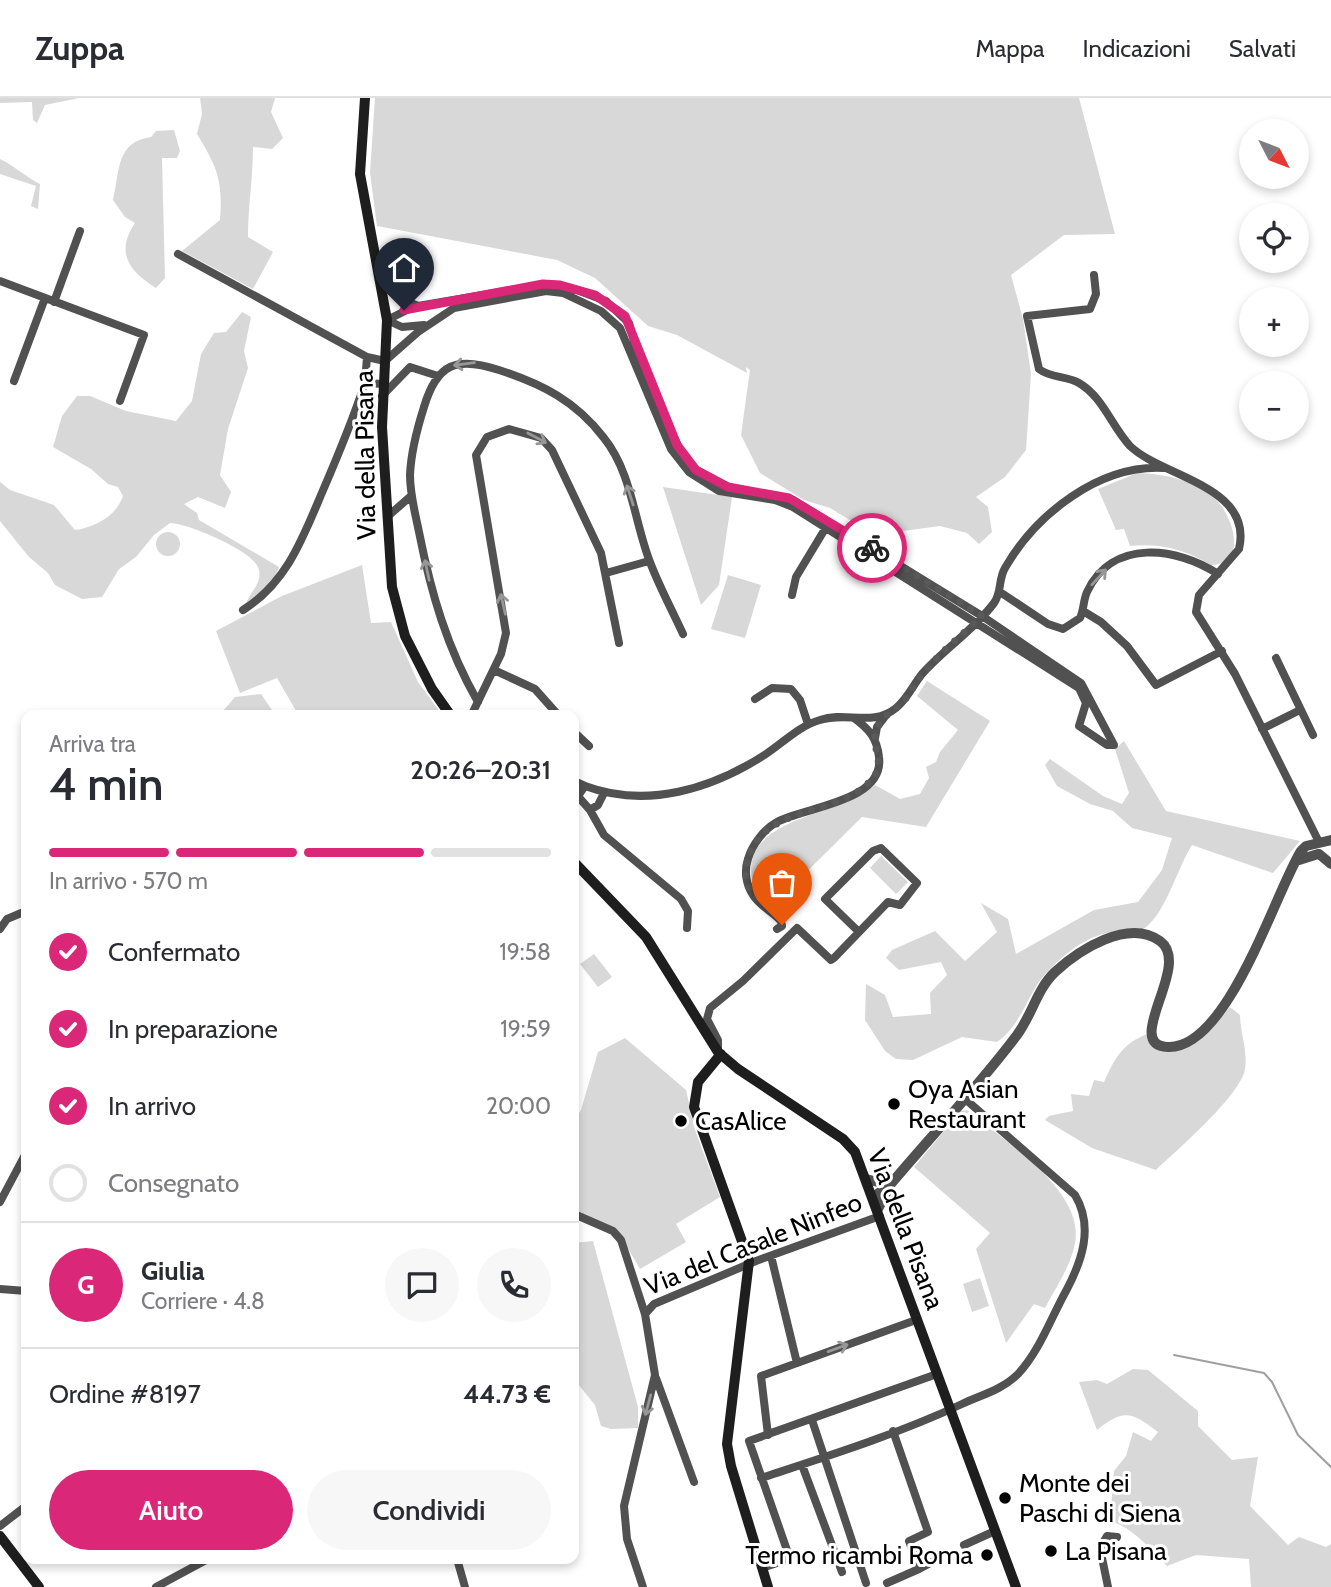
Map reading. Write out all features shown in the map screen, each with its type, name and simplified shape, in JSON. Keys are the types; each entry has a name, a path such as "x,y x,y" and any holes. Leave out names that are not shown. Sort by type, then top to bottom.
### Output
{"main road":[{"name":"Via della Pisana","path":"365,98 360,174 387,320 383,396 391,580 399,620 427,680 447,710"},
{"name":"Via della Pisana","path":"579,867 646,937 720,1053 845,1140 855,1152 1016,1587"},
{"path":"720,1053 697,1085 694,1107 750,1265 727,1444 731,1466 768,1587"},
{"path":"0,1536 38,1587"}],"street":[{"path":"54,302 80,232"},
{"path":"178,254 367,357 385,361 430,324 456,308 533,292 556,291 582,300 609,316 623,332 671,449 686,470 714,489 782,502 828,525"},
{"path":"1094,275 1096,300 1090,309 1027,316 1040,370 1083,386 1131,446 1166,469 1217,495 1235,520 1240,533 1239,549 1199,594 1195,607 1198,617 1222,652 1310,830 1331,864"},
{"path":"379,280 402,299 418,306"},
{"path":"0,281 144,335 120,401"},
{"path":"387,320 418,306 536,285 556,284 604,299 621,312 630,325 638,355 665,418 680,450 693,467 724,486 789,498 828,525 980,618 1075,678 1084,687 1096,709 1112,746 1079,726 1086,700 1079,688 980,618"},
{"path":"582,300 589,297 597,300 630,325"},
{"path":"14,381 45,298"},
{"path":"387,320 405,327 430,324"},
{"path":"243,610 266,594 297,552 347,438 365,383 367,357"},
{"path":"478,702 457,665 440,618 411,496 415,444 427,397 438,376 455,364 475,362 532,382 569,401 601,433 616,455 649,561 683,634"},
{"path":"383,396 410,366 438,376"},
{"path":"365,383 383,384"},
{"path":"474,710 506,639 507,626 476,462 479,447 487,437 498,430 512,429 535,435 548,444 597,543 606,573 619,643"},
{"path":"777,929 782,922 757,900 748,884 746,869 750,853 759,839 776,822 844,799 869,783 879,764 875,738 877,727 888,713 902,702 921,676 980,618 1000,592 1002,573 1013,556 1037,527 1062,504 1120,472 1139,468 1166,469"},
{"path":"387,517 411,496"},
{"path":"792,595 796,577 828,525"},
{"path":"1000,592 1058,629 1072,626 1083,611 1085,596 1096,579 1114,563 1132,554 1154,552 1182,555 1218,574"},
{"path":"606,573 649,561"},
{"path":"1083,611 1101,622 1127,646 1156,685 1222,652"},
{"path":"1276,658 1313,735"},
{"path":"494,670 536,689 554,710"},
{"path":"755,698 772,688 791,689 800,700 808,724"},
{"path":"1084,714 1096,709"},
{"path":"1262,729 1300,710"},
{"path":"579,783 604,793 653,797 699,786 749,764 808,724 825,718 869,718 888,713"},
{"path":"854,718 875,738"},
{"path":"1091,734 1100,733 1104,725"},
{"path":"579,737 589,746"},
{"path":"579,792 586,786"},
{"path":"590,810 600,803 604,793"},
{"path":"579,797 590,810 604,835 681,899 688,911 687,928"},
{"path":"720,1053 719,1041 707,1019 709,1009 743,981 797,928 831,960 859,932 888,902 900,905 918,886 881,848 873,851 825,899 859,932"},
{"path":"873,1198 890,1185 1017,1036 1043,986 1053,974 1082,951 1111,937 1146,935 1165,946 1170,969 1152,1020 1152,1034 1160,1045 1170,1047 1194,1036 1216,1016 1233,993 1295,861 1322,848"},
{"path":"0,929 7,919 21,913"},
{"path":"761,1478 952,1411 1003,1386 1023,1367 1076,1270 1085,1236 1082,1210 1069,1188 964,1098"},
{"path":"0,1202 21,1162"},
{"path":"866,1179 890,1185"},
{"path":"879,1212 890,1185"},
{"name":"Via del Casale Ninfeo","path":"645,1314 654,1304 879,1212"},
{"name":"Via del Casale Ninfeo","path":"579,1216 613,1231 621,1240 645,1314"},
{"path":"771,1256 797,1363"},
{"path":"0,1289 21,1290"},
{"path":"645,1314 655,1375 694,1482"},
{"path":"768,1435 761,1376 916,1320"},
{"path":"762,1568 786,1560 789,1556 749,1441 937,1374"},
{"path":"643,1587 627,1539 624,1506 655,1375"},
{"path":"812,1420 866,1583"},
{"path":"893,1431 927,1530 926,1534 909,1541 919,1569"},
{"path":"802,1465 842,1572"},
{"path":"0,1526 21,1510"},
{"path":"964,1545 995,1531"},
{"path":"1108,1587 1099,1556 1100,1546 1107,1536 1117,1537"},
{"path":"887,1583 936,1560"},
{"path":"156,1587 199,1564"},
{"path":"458,1564 465,1587"}],"shaded area":[{"path":"0,98 79,98 45,105 37,123 33,120 32,102 0,103"},
{"path":"200,98 275,98 271,112 283,138 272,149 253,147 248,237 273,252 253,289 182,251 220,220 217,174 197,134 202,114"},
{"path":"375,98 1079,98 1115,234 1064,235 1011,275 1023,319 1031,374 1026,450 1005,477 976,497 988,507 992,532 979,544 967,533 940,526 903,531 860,526 830,508 804,500 760,473 741,435 750,370 746,367 747,373 677,335 648,326 595,278 557,260 377,226 370,173"},
{"path":"174,130 180,151 177,158 162,158 165,278 156,288 132,268 128,260 126,243 135,223 125,217 113,200 125,151 140,140 151,137 156,131"},
{"path":"0,159 40,184 38,209 31,206 36,186 0,174"},
{"path":"242,312 251,317 244,351 248,368 228,429 220,475 231,492 225,508 198,497 184,504 197,513 199,520 279,567 274,578 246,604 259,580 259,570 255,563 247,555 220,540 170,523 154,535 136,557 119,569 102,597 82,599 55,585 48,573 29,557 0,521 0,482 10,490 54,505 75,530 90,526 110,515 123,496 118,487 108,484 91,469 53,447 62,416 77,396 90,396 126,411 176,421 192,401 201,354 214,333 226,332"},
{"path":"1137,473 1177,479 1196,486 1213,497 1220,504 1231,525 1234,547 1230,556 1223,562 1211,565 1172,549 1130,546 1124,529 1116,530 1098,489"},
{"path":"663,487 732,497 719,585 701,605"},
{"path":"168,532 177,535 180,544 177,553 168,556 159,553 156,544 159,535"},
{"path":"362,565 371,623 391,622 418,682 439,710 296,710 277,678 240,693 216,631 282,596"},
{"path":"728,575 761,585 745,638 711,629"},
{"path":"927,681 990,721 926,827 862,817 773,905 768,902 760,894 751,875 755,852 766,838 782,827 842,804 875,785 900,799 920,794 929,778 926,767 936,762 940,752 958,730 917,696"},
{"path":"261,694 272,710 224,710 235,697"},
{"path":"1124,741 1166,811 1300,841 1273,873 1192,845 1165,901 1152,921 1142,930 1100,935 1069,952 1042,978 1013,1026 997,1042 962,1037 913,1060 896,1059 885,1051 865,1020 866,984 885,995 893,1017 931,1014 930,993 947,975 941,962 899,970 886,958 892,950 935,931 965,961 997,932 981,903 1008,919 1016,954 1094,910 1138,902 1162,870 1172,838 1132,828 1113,811 1090,804 1057,786 1045,765 1050,759 1103,796 1122,804 1129,793 1115,749"},
{"path":"881,856 908,882 896,894 870,868"},
{"path":"594,954 612,977 598,987 580,964"},
{"path":"1230,1007 1240,1015 1246,1062 1241,1080 1207,1122 1156,1170 1092,1148 1045,1120 1049,1116 1073,1111 1071,1094 1089,1096 1094,1080 1104,1082 1120,1053 1131,1042 1147,1034 1157,1045 1168,1049 1179,1048 1202,1035"},
{"path":"625,1038 686,1090 695,1130 720,1197 676,1224 686,1242 640,1269 616,1228 579,1213 579,1113 598,1052"},
{"path":"967,1110 1039,1168 1068,1204 1075,1223 1075,1243 1070,1260 1045,1308 1034,1304 1006,1343 976,1249 990,1233 914,1167 961,1111"},
{"path":"593,1241 638,1407 638,1428 611,1429 601,1426 595,1405 579,1385 579,1242"},
{"path":"980,1278 989,1306 972,1312 963,1284"},
{"path":"1133,1369 1148,1370 1198,1411 1198,1426 1232,1460 1258,1457 1250,1506 1288,1545 1299,1537 1326,1547 1331,1544 1331,1587 1251,1587 1249,1559 1196,1555 1167,1566 1134,1534 1110,1521 1114,1471 1126,1456 1133,1432 1151,1441 1158,1432 1141,1420 1127,1415 1114,1418 1097,1430 1079,1382 1097,1380 1107,1384"}],"waterway":[{"path":"1174,1355 1264,1373 1272,1382 1298,1435 1331,1467"}],"way so far":[{"path":"782,925 782,922 757,900 748,884 746,874 750,853 759,839 776,822 844,799 872,780 879,764 875,738 879,724 906,697 923,673 982,616 872,548"}],"place":[{"name":"Oya Asian Restaurant","path":"894,1104"},
{"name":"CasAlice","path":"681,1121"},
{"name":"Monte dei Paschi di Siena","path":"1005,1498"},
{"name":"La Pisana","path":"1051,1551"},
{"name":"Termo ricambi Roma","path":"987,1555"}],"route":[{"path":"404,310 543,284 556,284 604,299 621,312 632,328 638,355 670,430 693,467 724,486 789,498 872,548"}]}
